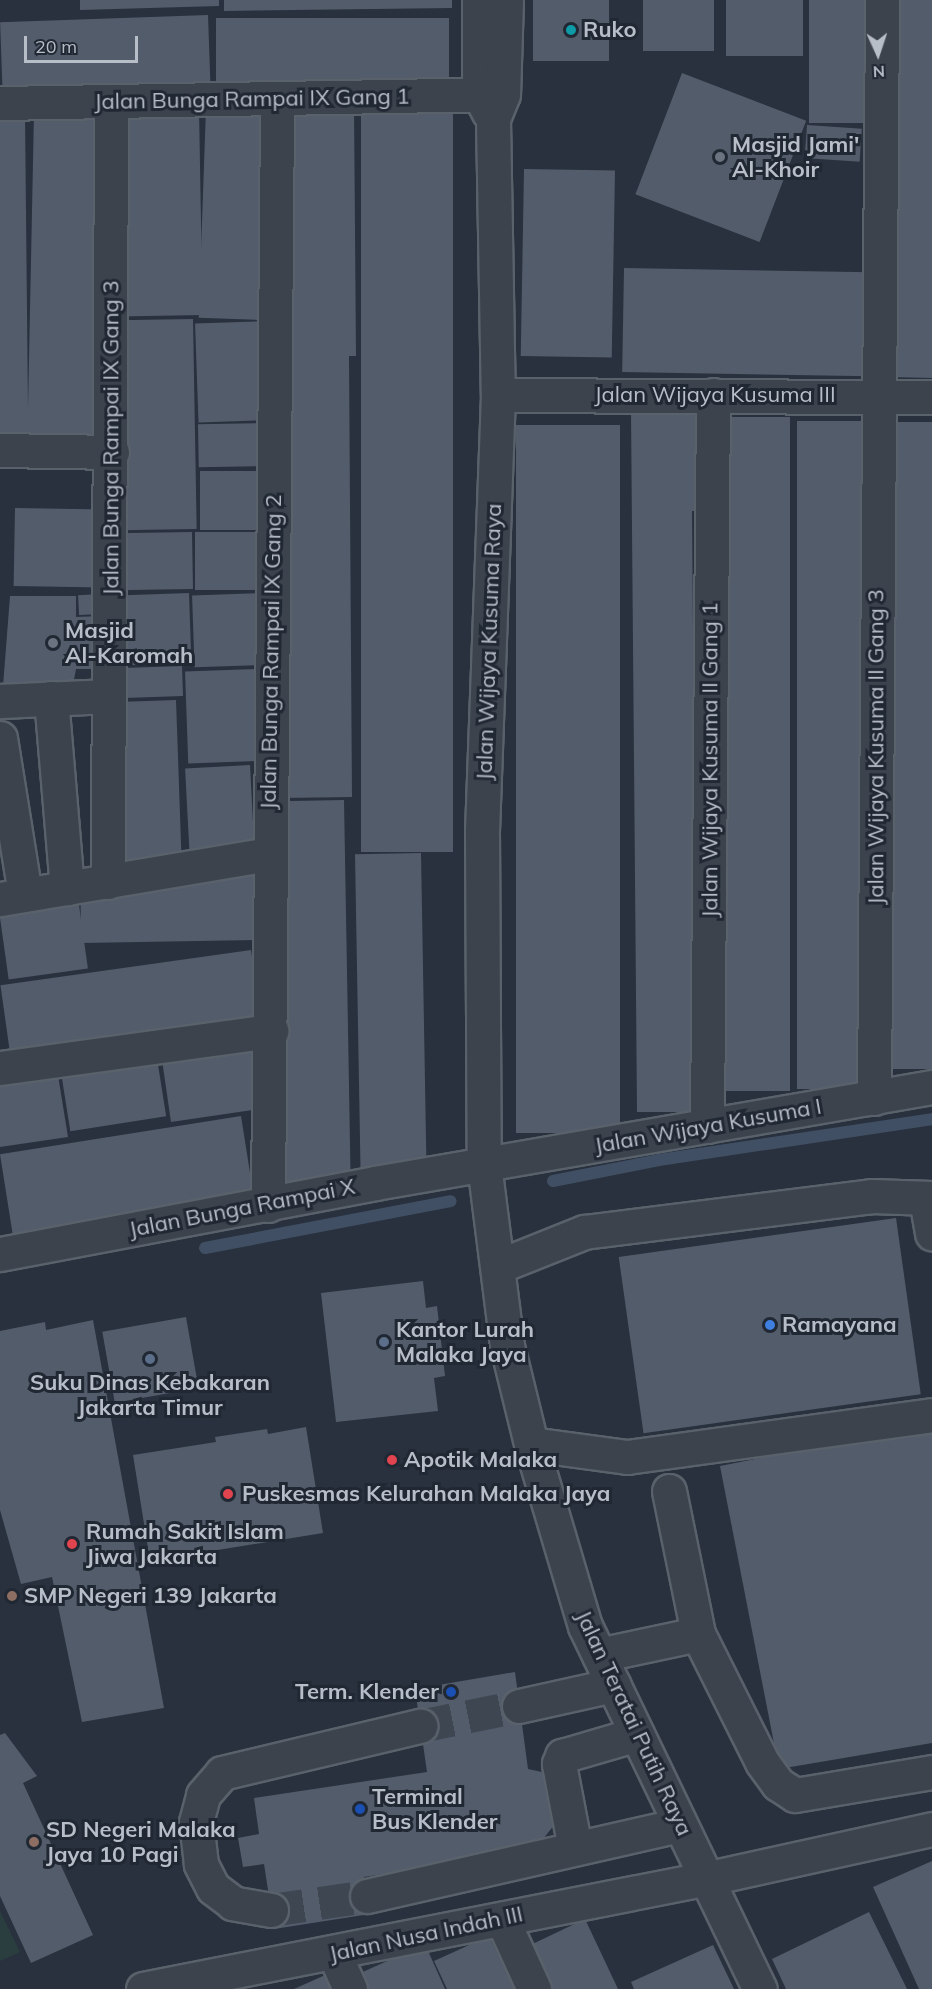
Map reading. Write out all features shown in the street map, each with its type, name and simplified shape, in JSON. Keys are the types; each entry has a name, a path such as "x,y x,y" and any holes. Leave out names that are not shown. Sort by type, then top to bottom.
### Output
{"street":[{"name":"Jalan Wijaya Kusuma Raya","path":"479,0 492,103 498,395 482,830 484,1164"},
{"name":"Jalan Wijaya Kusuma Raya","path":"492,103 506,0"},
{"name":"Jalan Wijaya Kusuma II Gang 3","path":"874,1098 882,0"},
{"name":"Jalan Bunga Rampai IX Gang 1","path":"0,103 277,99 492,103"},
{"name":"Jalan Bunga Rampai IX Gang 2","path":"268,1204 269,854 277,99"},
{"name":"Jalan Bunga Rampai IX Gang 3","path":"108,882 112,452 111,101"},
{"name":"Jalan Wijaya Kusuma III","path":"498,395 932,397"},
{"name":"Jalan Wijaya Kusuma II Gang 1","path":"707,1126 713,395"},
{"path":"0,450 112,452"},
{"path":"0,700 109,696"},
{"path":"51,698 67,888"},
{"path":"0,738 13,896 269,854"},
{"path":"0,1068 270,1031"},
{"name":"Jalan Wijaya Kusuma I","path":"484,1164 932,1088"},
{"name":"Jalan Bunga Rampai X","path":"0,1254 484,1164"},
{"name":"Jalan Teratai Putih Raya","path":"484,1164 500,1266 507,1346 531,1444 585,1626 680,1825 709,1878 760,1989"},
{"path":"500,1266 584,1232 871,1196 929,1198 932,1233"},
{"path":"531,1444 627,1457 932,1415"},
{"path":"669,1491 698,1634 762,1762 786,1790 806,1794 932,1772"},
{"path":"599,1655 698,1634"},
{"path":"519,1706 614,1685"},
{"path":"271,1910 233,1903 213,1888 201,1864 197,1832 203,1795 222,1773 420,1726"},
{"path":"574,1848 560,1764 562,1756 637,1734"},
{"path":"367,1896 680,1825"},
{"name":"Jalan Nusa Indah III","path":"159,1988 929,1836"},
{"path":"502,1919 534,1989"},
{"path":"334,1953 350,1989"}],"shaded area":[{"path":"0,1911 20,1952 0,1961"}],"building":[{"path":"80,0 219,0 219,6 80,10"},
{"path":"224,0 452,0 452,8 224,11"},
{"name":"Ruko","path":"533,0 609,0 609,61 533,61"},
{"path":"643,0 714,0 714,51 643,51"},
{"path":"726,0 803,0 803,56 726,56"},
{"path":"809,0 874,0 874,123 809,123"},
{"path":"895,0 932,0 932,378 888,377"},
{"path":"208,15 211,90 3,97 0,22"},
{"path":"216,18 449,18 449,82 216,82"},
{"name":"Masjid Jami' Al-Khoir","path":"682,73 806,121 760,242 635,194"},
{"path":"361,103 453,103 453,852 361,852"},
{"path":"354,105 356,356 349,356 352,797 283,798 278,106"},
{"path":"199,108 203,315 119,316 115,109"},
{"path":"206,108 272,110 265,320 199,318"},
{"path":"34,112 109,114 105,439 0,438 0,114 25,114 28,409"},
{"path":"807,125 862,129 860,162 805,158"},
{"path":"524,169 615,171 612,358 521,356"},
{"path":"624,268 872,272 870,376 622,372"},
{"path":"193,319 197,529 121,530 117,320"},
{"path":"268,321 271,420 198,422 195,324"},
{"path":"700,411 702,511 692,511 697,1112 637,1112 631,412"},
{"path":"717,417 790,417 790,1091 717,1091"},
{"path":"797,421 864,421 864,1089 797,1089"},
{"path":"888,422 932,422 932,1069 888,1069"},
{"path":"264,423 265,466 199,467 198,424"},
{"path":"516,425 620,425 620,1133 516,1133"},
{"path":"200,471 264,471 264,530 200,530"},
{"path":"15,508 105,510 104,588 14,586"},
{"path":"192,532 193,589 115,590 114,533"},
{"path":"195,532 264,532 264,590 195,590"},
{"path":"189,593 191,663 113,666 111,596"},
{"path":"261,593 264,665 195,667 192,595"},
{"path":"100,594 101,614 79,615 78,595"},
{"name":"Masjid Al-Karomah","path":"10,596 76,596 76,617 101,616 96,669 76,669 73,685 3,686"},
{"path":"182,666 183,696 118,698 117,668"},
{"path":"257,669 260,761 188,763 185,672"},
{"path":"176,700 182,864 116,866 110,702"},
{"path":"250,765 254,850 190,853 185,768"},
{"path":"344,800 351,1185 286,1186 279,801"},
{"path":"421,853 427,1173 361,1174 355,854"},
{"path":"258,869 259,940 81,943 80,872"},
{"path":"79,905 88,968 9,980 0,916"},
{"path":"251,950 261,1022 11,1058 0,985"},
{"path":"262,1036 260,1109 171,1122 161,1053"},
{"path":"156,1052 166,1116 70,1131 60,1067"},
{"path":"57,1069 68,1137 0,1147 0,1077"},
{"path":"241,1116 255,1204 14,1242 0,1154"},
{"name":"Ramayana","path":"896,1218 921,1394 643,1433 619,1257"},
{"name":"Kantor Lurah Malaka Jaya","path":"423,1281 426,1308 437,1306 445,1376 434,1378 438,1411 336,1422 321,1293"},
{"name":"Suku Dinas Kebakaran Jakarta Timur","path":"186,1317 199,1388 115,1403 102,1332"},
{"name":"Rumah Sakit Islam Jiwa Jakarta","path":"93,1320 164,1708 82,1722 52,1577 21,1584 0,1510 0,1331 45,1322 46,1330"},
{"path":"932,1424 932,1743 779,1769 720,1466"},
{"name":"Puskesmas Kelurahan Malaka Jaya","path":"306,1427 323,1533 150,1561 133,1455 216,1442 215,1437 267,1429 268,1434"},
{"path":"515,1672 528,1769 542,1772 555,1784 558,1820 540,1843 541,1850 364,1877 370,1914 274,1929 264,1864 243,1867 238,1838 259,1834 254,1798 427,1772 415,1689"},
{"name":"SD Negeri Malaka Jaya 10 Pagi","path":"5,1733 37,1776 23,1783 93,1935 31,1963 0,1896 0,1735"},
{"path":"932,1861 932,1989 919,1989 873,1887"},
{"path":"869,1912 907,1989 786,1989 772,1959"},
{"path":"585,1919 618,1989 545,1989 524,1948"},
{"path":"489,1936 514,1989 447,1989 434,1961"},
{"path":"425,1944 445,1989 363,1989 356,1975"},
{"path":"713,1945 734,1989 634,1989 631,1982"},
{"path":"332,1972 340,1989 294,1989"}],"waterway":[{"path":"553,1181 659,1160 932,1119"},
{"path":"205,1248 451,1201"}],"tunnel":[{"path":"420,1726 519,1706"},
{"path":"271,1910 367,1896"}],"place":[{"name":"Ruko","path":"571,30"},
{"name":"Masjid Jami' Al-Khoir","path":"720,157"},
{"name":"Masjid Al-Karomah","path":"53,643"},
{"name":"Ramayana","path":"770,1325"},
{"name":"Kantor Lurah Malaka Jaya","path":"384,1342"},
{"name":"Suku Dinas Kebakaran Jakarta Timur","path":"150,1359"},
{"name":"Apotik Malaka","path":"392,1460"},
{"name":"Puskesmas Kelurahan Malaka Jaya","path":"228,1494"},
{"name":"Rumah Sakit Islam Jiwa Jakarta","path":"72,1544"},
{"name":"SMP Negeri 139 Jakarta","path":"12,1596"},
{"name":"Term. Klender","path":"451,1692"},
{"name":"Terminal Bus Klender","path":"360,1809"},
{"name":"SD Negeri Malaka Jaya 10 Pagi","path":"34,1842"}]}
